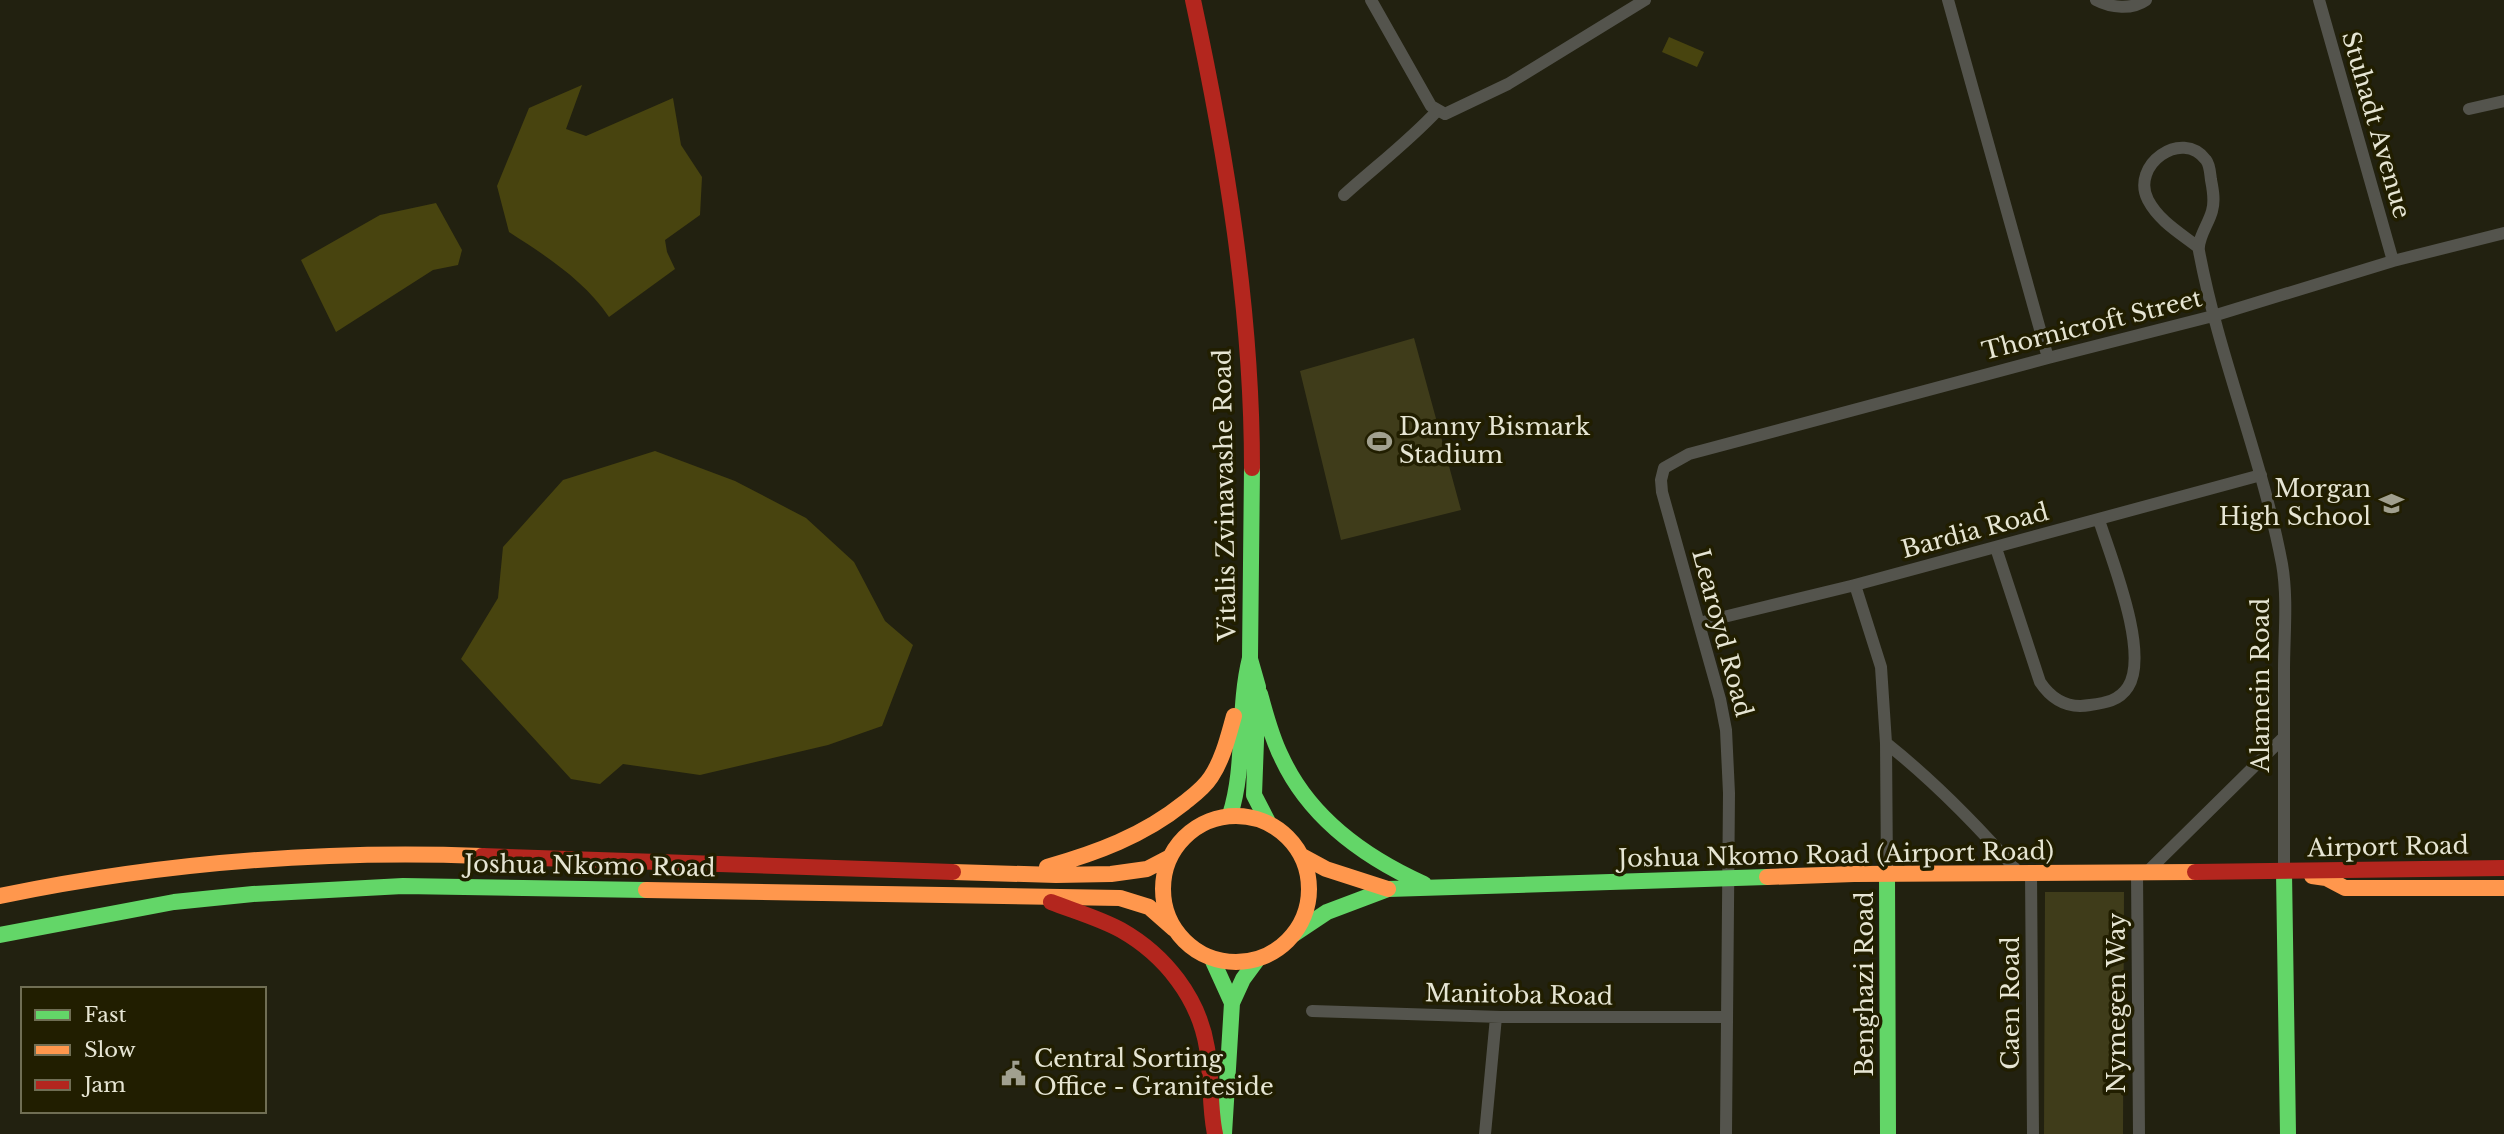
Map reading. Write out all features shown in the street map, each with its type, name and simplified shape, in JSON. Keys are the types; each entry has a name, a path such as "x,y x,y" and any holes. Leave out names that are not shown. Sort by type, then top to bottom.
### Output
{"main road":[{"name":"Vitalis Zvinavashe Road","path":"1193,0 1239,257 1252,421 1250,687 1254,795 1268,822"},
{"name":"Vitalis Zvinavashe Road","path":"1230,815 1237,793 1250,687"},
{"path":"1025,874 1113,847 1155,825 1195,795 1214,774 1250,687"},
{"path":"1250,687 1285,764 1307,798 1332,827 1391,870 1430,887"},
{"path":"1294,934 1305,916 1309,876 1302,856 1287,836 1268,822 1249,816 1230,815 1195,828 1181,841 1170,857 1164,874 1166,911 1174,929 1197,952 1212,959 1242,963 1257,960 1278,950 1313,919 1331,909 1388,889"},
{"name":"Joshua Nkomo Road","path":"0,896 82,879 258,859 405,853 1025,874 1111,874 1147,869 1170,857"},
{"path":"1302,856 1326,869 1388,889"},
{"name":"Airport Road","path":"2284,872 2504,868"},
{"name":"Joshua Nkomo Road (Airport Road)","path":"1388,889 1887,874 2284,872"},
{"name":"Airport Road","path":"2284,872 2326,878 2345,888 2504,888"},
{"name":"Alamein Road","path":"2284,872 2288,1134"},
{"name":"Benghazi Road","path":"1887,874 1888,1134"},
{"name":"Joshua Nkomo Road","path":"0,935 174,902 253,894 403,886 1120,898 1149,907 1174,929"},
{"path":"1037,896 1119,929 1145,945 1181,982 1200,1021 1206,1044 1215,1134"},
{"path":"1212,959 1232,1003"},
{"path":"1224,1134 1232,1003 1257,960"}],"street":[{"path":"1371,0 1434,108 1445,114 1508,84 1645,0"},
{"path":"1948,0 2048,358"},
{"path":"2096,0 2109,6 2121,6 2140,4 2146,0"},
{"name":"Stuhadt Avenue","path":"2319,0 2393,261"},
{"path":"2469,108 2504,101"},
{"path":"1344,195 1383,159 1415,135 1434,108"},
{"path":"2172,149 2193,151 2202,156 2209,166 2213,208 2198,247 2156,213 2147,198 2145,188 2148,171 2154,159 2172,149"},
{"name":"Thornicroft Street","path":"1689,454 2213,316 2393,261 2504,233"},
{"name":"Alamein Road","path":"2198,247 2213,316 2261,475 2282,565 2284,872"},
{"name":"Learoyd Road","path":"1689,454 1664,468 1661,480 1726,730 1729,793 1726,1134"},
{"name":"Bardia Road","path":"1699,622 1856,585 2261,475"},
{"path":"1996,548 2040,682 2051,698 2083,707 2109,702 2128,688 2134,674 2136,657 2133,632 2099,520"},
{"name":"Benghazi Road","path":"1856,585 1881,667 1887,874"},
{"path":"2142,873 2284,737"},
{"path":"1885,743 1923,772 2025,872"},
{"name":"Caen Road","path":"2025,872 2033,1134"},
{"name":"Nymegen Way","path":"2139,1134 2142,873"},
{"name":"Manitoba Road","path":"1312,1011 1496,1017 1725,1017"},
{"path":"1485,1134 1496,1017"}],"shaded area":[{"path":"1669,37 1704,52 1697,67 1662,52"},
{"path":"582,85 566,129 586,136 673,98 681,145 702,177 700,215 665,240 675,269 609,317 576,280 509,232 497,186 529,108"},
{"path":"436,203 462,250 458,265 433,270 336,332 301,260 380,215"},
{"name":"Danny Bismark Stadium","path":"1414,338 1461,510 1341,540 1300,371"},
{"path":"655,451 735,481 806,518 854,562 885,621 913,645 882,726 828,745 700,775 623,764 600,784 571,779 461,659 498,598 503,547 563,480"},
{"path":"2045,892 2124,892 2123,1134 2044,1134"}],"traffic: fast":[{"path":"1230,815 1238,777 1250,658 1252,468"},
{"path":"1250,659 1258,687 1254,795 1268,822"},
{"path":"1260,694 1277,748 1293,778 1323,817 1360,848 1424,884"},
{"path":"2284,872 2288,1134"},
{"path":"1887,874 1888,1134"},
{"path":"1294,934 1327,912 1388,889 1767,877"},
{"path":"0,935 174,902 253,894 403,886 646,890"},
{"path":"1212,959 1232,1003"},
{"path":"1224,1134 1232,1003 1243,979 1257,960"}],"traffic: slow":[{"path":"1047,867 1083,856 1136,834 1191,797 1205,785 1215,770 1225,748 1234,716"},
{"path":"1236,816 1264,821 1288,837 1304,861 1309,889 1304,917 1288,941 1264,957 1236,962 1208,957 1184,941 1168,917 1163,889 1168,861 1184,837 1208,821 1236,816"},
{"path":"0,896 120,875 240,861 361,855 482,856"},
{"path":"1302,856 1326,869 1388,889"},
{"path":"953,872 1111,874 1147,869 1170,857"},
{"path":"1767,877 2195,872"},
{"path":"2312,876 2326,878 2345,888 2504,888"},
{"path":"646,890 1120,898 1149,907 1174,929"}],"traffic: jam":[{"path":"1193,0 1235,232 1247,350 1252,468"},
{"path":"482,856 953,872"},
{"path":"2195,872 2504,868"},
{"path":"1051,902 1095,918 1137,940 1165,965 1188,995 1203,1030 1207,1048 1215,1134"}],"place":[{"name":"Danny Bismark Stadium","path":"1379,441"},
{"name":"Morgan High School","path":"2391,503"},
{"name":"Central Sorting Office - Graniteside","path":"1014,1073"}]}
